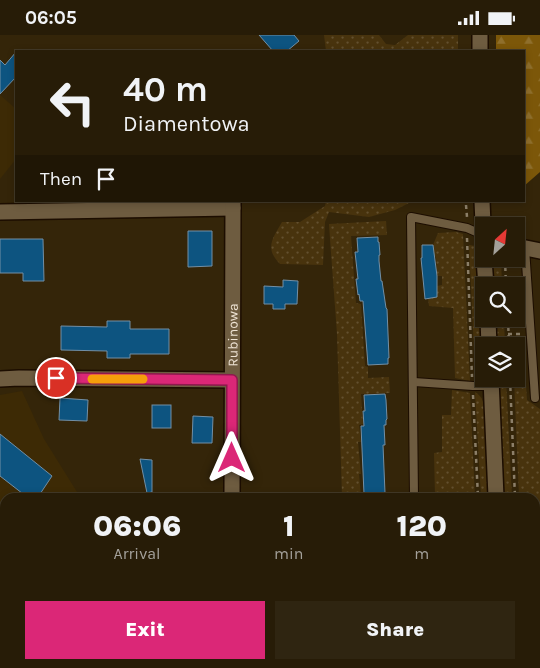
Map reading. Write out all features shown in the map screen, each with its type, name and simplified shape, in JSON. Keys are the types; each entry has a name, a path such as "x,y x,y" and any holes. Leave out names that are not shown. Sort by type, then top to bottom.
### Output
{"street":[{"path":"480,35 480,50"},
{"path":"482,202 483,217"},
{"path":"0,212 233,205"},
{"name":"Rubinowa","path":"232,493 233,205"},
{"path":"0,379 232,380"},
{"path":"491,387 496,493"}],"lane":[{"path":"414,493 411,217 467,228 475,234"},
{"path":"527,248 535,398"},
{"path":"414,381 475,385"}],"path":[{"path":"466,202 478,493"},
{"path":"510,387 515,493"}],"shaded area":[{"path":"324,35 379,35 386,44 395,45 408,35 458,35 458,50 326,50"},
{"path":"0,95 15,108 15,160 0,179"},
{"path":"326,202 411,202 395,210 369,217 329,212 325,222 323,265 280,264 272,253 271,248 273,238 282,222 300,222 325,206"},
{"path":"386,221 387,235 351,236 356,303 361,304 365,366 368,367 368,378 389,377 390,393 361,394 363,424 359,425 361,442 358,442 361,493 342,493 337,334 329,224"},
{"path":"456,232 463,234 470,381 455,378 453,308 429,306 428,298 436,297 437,286 442,285 442,276 437,276 433,245 438,233"},
{"path":"469,245 475,246 475,267 477,267 477,277 475,277 475,327 480,327 480,337 475,337 475,371"},
{"path":"492,267 501,267 502,277 493,277"},
{"path":"494,327 504,327 505,337 495,337"},
{"path":"525,370 527,400 540,409 540,493 519,493 514,387 525,387"},
{"path":"498,387 506,387 512,493 504,493"},
{"path":"452,390 470,393 475,493 435,493 434,453 442,452 442,415 451,415"},
{"path":"22,391 44,439 77,492 0,493 0,395"},
{"path":"475,392 481,398 484,406 489,493 481,493"}],"green space":[{"path":"496,35 540,35 540,172 525,185 525,50 496,50"}],"building":[{"path":"259,35 294,35 299,41 288,50 272,50"},
{"path":"15,53 15,78 0,94 0,60 5,65"},
{"path":"188,231 212,231 212,266 188,267"},
{"path":"378,237 381,281 387,309 389,358 388,364 368,365 363,301 360,301 358,295 355,252 358,252 357,238"},
{"path":"0,239 43,239 44,281 23,281 23,273 0,273"},
{"path":"422,245 433,245 437,276 437,297 425,299 421,258"},
{"path":"283,280 298,281 297,304 285,304 285,309 273,309 273,304 264,304 264,286 283,287"},
{"path":"107,321 130,321 130,329 169,329 169,354 130,354 130,358 107,358 107,351 61,350 61,326 107,327"},
{"path":"385,394 387,419 386,425 384,425 385,445 383,445 385,493 364,493 361,426 364,426 364,395"},
{"path":"60,398 88,400 87,421 59,420"},
{"path":"152,405 171,405 171,428 152,428"},
{"path":"193,416 213,417 212,443 192,443"},
{"path":"0,434 52,476 41,493 22,493 0,476"},
{"path":"140,459 152,460 152,492 147,493"}],"slow traffic":[{"path":"92,379 143,379"}],"route":[{"path":"56,378 232,380 232,458"}]}
